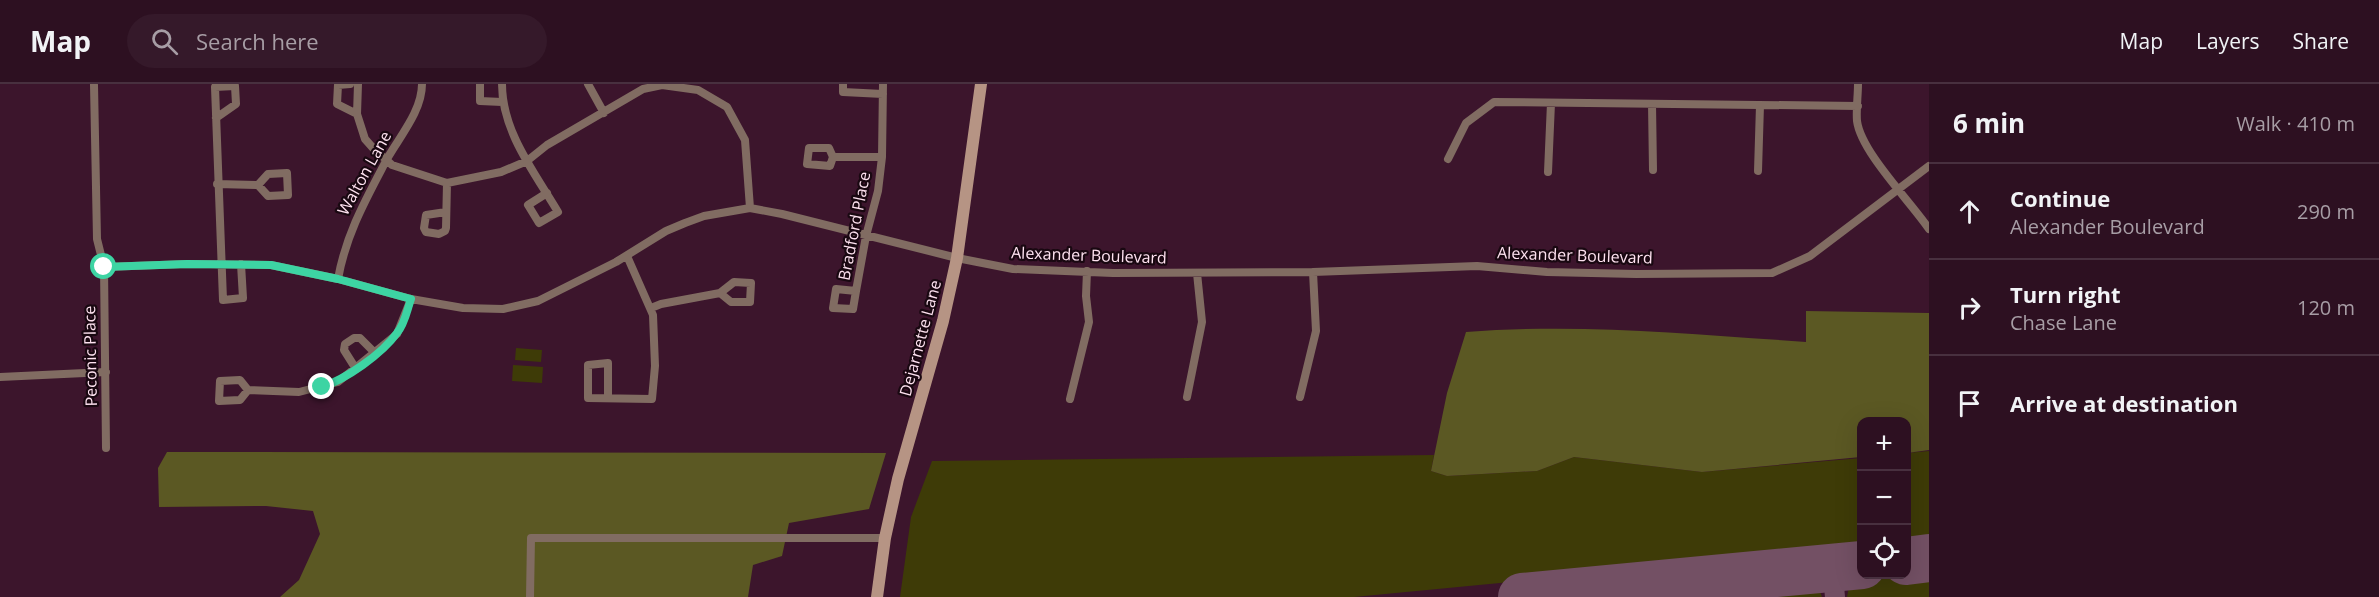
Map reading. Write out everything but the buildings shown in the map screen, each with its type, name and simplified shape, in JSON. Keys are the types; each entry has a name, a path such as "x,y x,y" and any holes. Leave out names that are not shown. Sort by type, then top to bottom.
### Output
{"main road":[{"name":"Dejarnette Lane","path":"877,597 885,538 898,479 943,321 957,258 981,84"}],"street":[{"path":"350,84 338,85 337,104 357,114"},
{"path":"358,84 357,114 365,139 389,163 447,183 501,172 527,161 547,145 643,89 663,85 698,90 727,106 745,141 750,208"},
{"name":"Walton Lane","path":"338,279 351,229 410,122 422,92 422,84"},
{"path":"480,84 480,101 502,102"},
{"path":"502,84 502,102 510,130 547,194"},
{"path":"588,84 604,113"},
{"path":"843,84 843,92 883,94"},
{"name":"Bradford Place","path":"856,291 866,236 878,191 882,157 883,84"},
{"path":"1858,84 1857,123 1874,160 1900,189 1929,229"},
{"name":"Peconic Place","path":"94,85 97,239 104,267 106,448"},
{"path":"1448,159 1466,123 1494,102 1858,106"},
{"path":"1548,172 1551,103"},
{"path":"1652,104 1653,170"},
{"path":"1758,171 1760,105"},
{"path":"216,117 223,300 243,298 241,264"},
{"path":"833,157 882,157"},
{"name":"Alexander Boulevard","path":"104,267 187,264 271,265 338,279 411,299 463,308 503,309 538,301 627,256 666,231 685,222 704,216 750,208 957,258 1013,269 1113,273 1197,273 1313,272 1477,266 1547,272 1772,273 1810,256 1929,166"},
{"path":"446,212 447,183"},
{"path":"218,184 258,185"},
{"path":"608,398 608,363 588,365 588,398 652,399 655,366 651,308 627,256"},
{"path":"1071,399 1089,322 1086,296 1087,271"},
{"path":"1300,397 1316,331 1313,272"},
{"path":"1187,397 1202,322 1197,273"},
{"path":"651,308 720,293"},
{"path":"248,390 299,392 338,382 376,354 397,334 411,299"},
{"path":"356,369 344,350 345,344 354,338 360,338 376,354"},
{"path":"0,377 106,372"},
{"path":"530,597 531,538 885,538"}],"shaded area":[{"path":"1806,311 1929,313 1929,450 1911,452 1911,417 1857,417 1857,457 1702,472 1574,457 1537,471 1447,476 1431,471 1447,393 1466,332 1594,329 1806,342"},
{"path":"516,348 542,350 541,362 515,360"},
{"path":"513,365 543,367 542,383 512,381"},
{"path":"1929,451 1929,542 1911,544 1911,453"},
{"path":"167,452 886,453 869,509 789,523 782,556 753,565 748,597 280,597 299,580 320,534 313,511 266,506 159,507 158,468"},
{"path":"1434,455 1431,471 1447,476 1537,471 1574,457 1702,472 1857,458 1857,548 1354,597 900,597 911,517 932,461"},
{"path":"1929,575 1929,597 1847,597 1850,582 1911,579 1911,577"},
{"path":"1818,585 1822,597 1702,597"}],"taxiway":[{"path":"1835,597 1835,586 1839,574 1852,566"},
{"path":"1811,570 1824,572 1833,584"}],"runway":[{"path":"1911,560 1929,558"},
{"path":"1522,597 1857,565"}],"route":[{"path":"104,267 187,264 271,265 338,279 411,299 402,326 389,342 338,382 322,387"}]}
